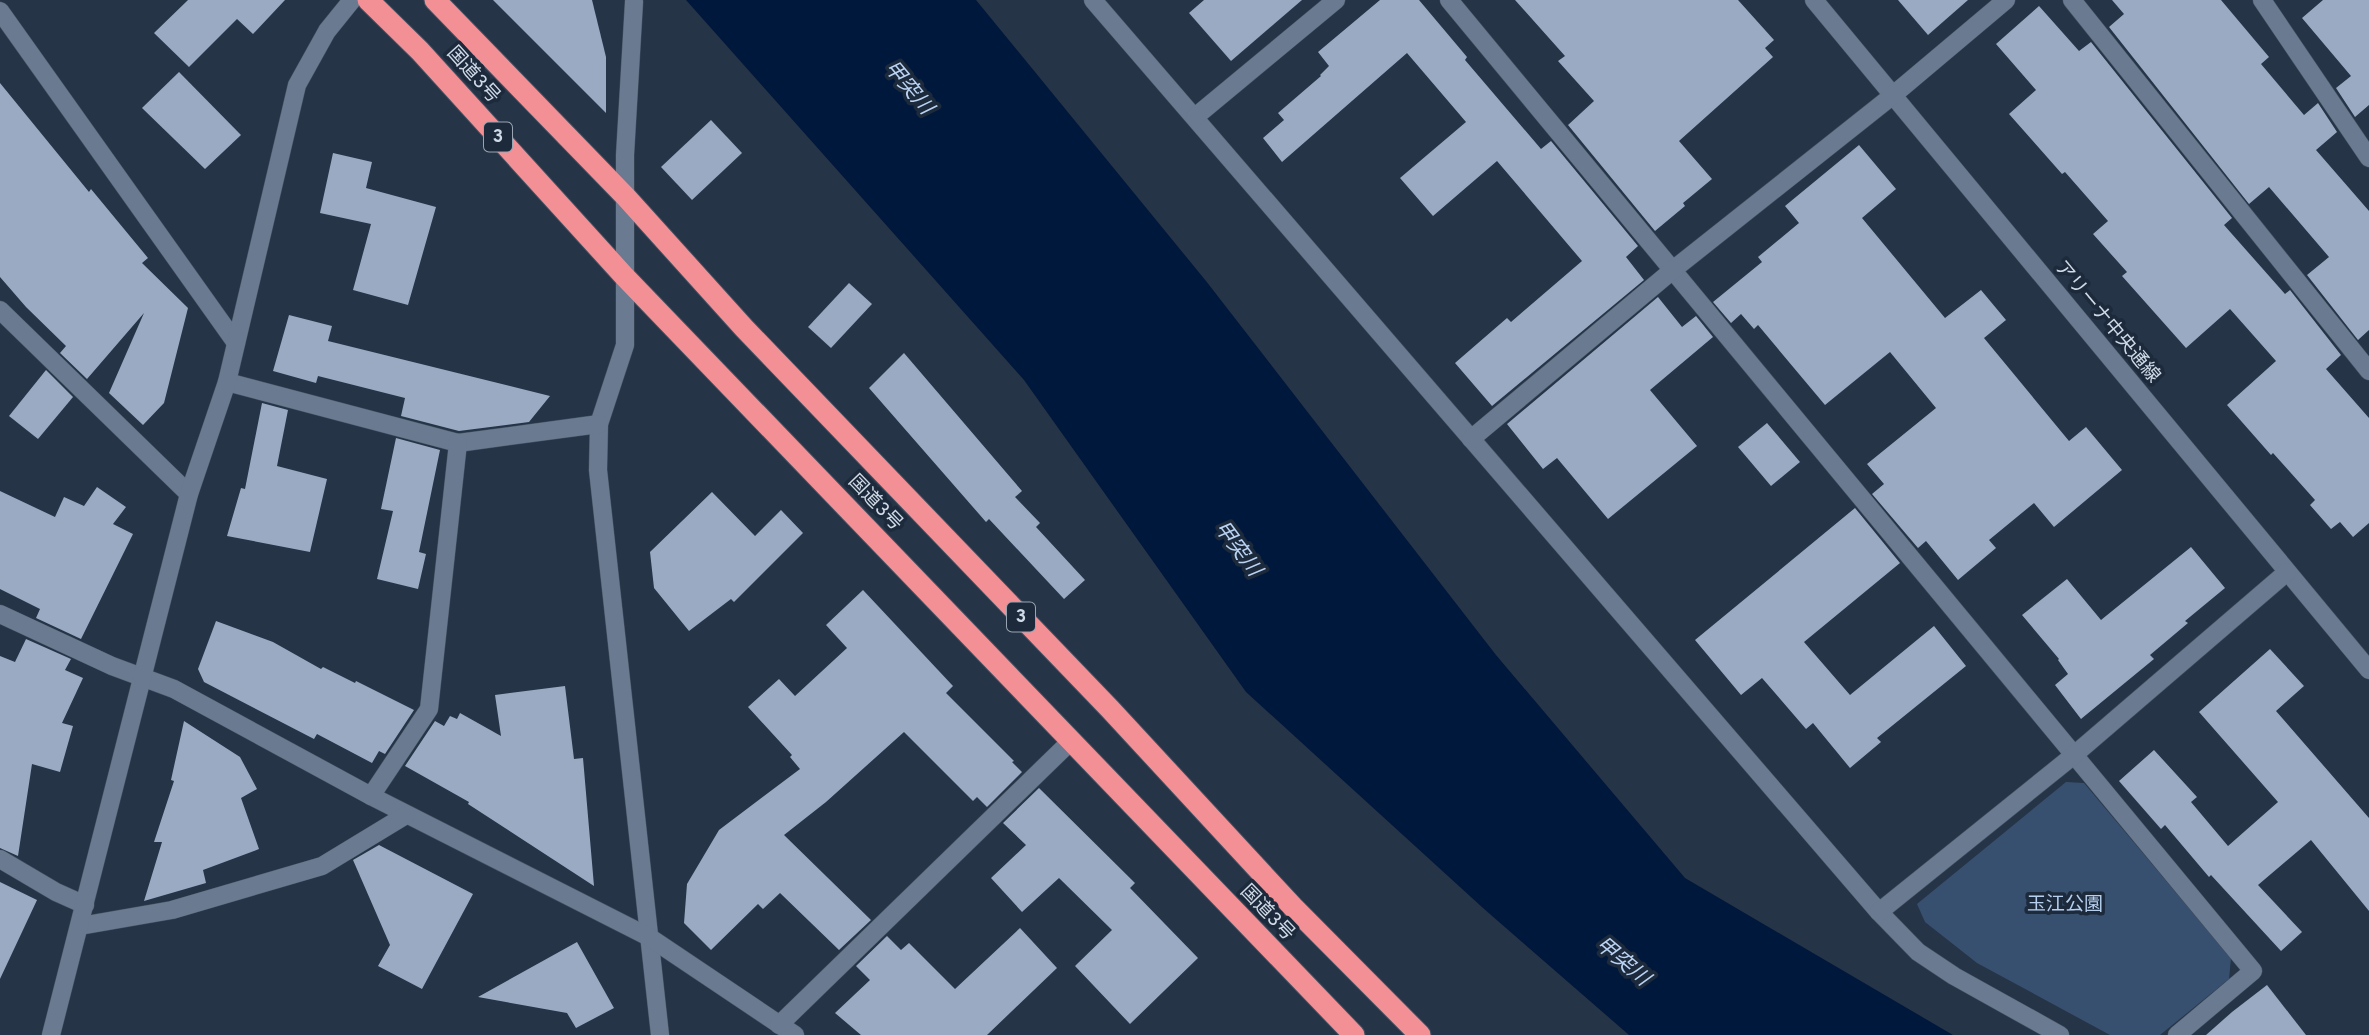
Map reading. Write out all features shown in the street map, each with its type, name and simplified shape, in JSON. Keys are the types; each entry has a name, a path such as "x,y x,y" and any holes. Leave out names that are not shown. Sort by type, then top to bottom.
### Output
{"highway":[{"name":"国道3号","path":"368,0 420,51 625,277 1354,1035"},
{"name":"国道3号","path":"435,0 625,196 744,328 1110,709 1293,907 1420,1035"}],"street":[{"path":"51,1035 189,494 226,382 297,85 327,31 352,0"},
{"path":"1093,0 1879,912 1918,952 1954,976 2060,1035"},
{"path":"1195,117 1336,0"},
{"path":"1449,0 2253,971 2177,1035"},
{"name":"アリーナ中央通線","path":"1814,0 2369,670"},
{"path":"1471,439 1674,269 1892,96 2006,0"},
{"path":"2072,0 2369,371"},
{"path":"2262,0 2369,158"},
{"path":"634,2 625,196 625,345 599,424 598,470 660,1035"},
{"path":"0,11 236,343"},
{"path":"0,310 189,494"},
{"path":"226,382 458,443 599,424"},
{"path":"371,796 429,709 458,443"},
{"path":"1879,912 2074,755 2287,572"},
{"path":"0,614 112,666 174,689 371,796 649,937 795,1035"},
{"path":"779,1025 1071,741"},
{"path":"80,926 172,909 322,866 406,814"},
{"path":"0,859 56,892 85,905"}],"green space":[{"name":"玉江公園","path":"2066,782 2084,783 2231,958 2229,979 2160,1035 2110,1035 1977,963 1925,922 1917,904"}],"water":[{"name":"甲突川","path":"686,0 976,0 1206,281 1496,655 1685,878 1953,1035 1629,1035 1483,908 1246,692 1024,380"}],"building":[{"path":"188,0 285,0 253,34 237,19 189,67 154,33"},
{"path":"493,0 592,0 606,57 606,113"},
{"path":"1204,0 1302,0 1231,61 1189,13"},
{"path":"1380,0 1419,0 1467,57 1465,60 1541,149 1551,141 1638,246 1626,257 1644,280 1492,406 1455,363 1507,318 1511,322 1582,261 1497,161 1433,216 1400,178 1466,122 1407,53 1282,162 1263,138 1284,120 1278,113 1329,66 1318,52"},
{"path":"1515,0 1738,0 1774,40 1765,48 1773,57 1679,141 1712,179 1655,231 1568,125 1594,101 1558,61 1565,56"},
{"path":"1898,0 1968,0 1928,35"},
{"path":"2112,0 2221,0 2269,57 2261,64 2304,115 2318,103 2337,132 2316,150 2369,211 2369,330 2358,340 2307,275 2329,257 2269,187 2249,204 2109,27 2124,14"},
{"path":"2323,0 2369,0 2369,105 2355,117 2336,88 2351,76 2302,18"},
{"path":"2039,6 2079,51 2091,42 2232,218 2224,225 2285,294 2290,290 2341,355 2326,369 2369,418 2369,523 2353,537 2340,522 2331,529 2310,505 2315,500 2227,405 2276,361 2230,309 2186,348 2122,276 2127,272 2093,234 2108,221 2009,114 2036,90 1996,44"},
{"path":"179,72 241,135 205,169 142,108"},
{"path":"0,83 89,192 91,189 148,258 142,263 188,308 164,403 143,425 109,393 144,313 87,379 60,353 66,346 0,277"},
{"path":"711,120 742,153 692,200 661,167"},
{"path":"1859,145 1896,189 1862,218 1945,318 1981,290 2006,320 1984,338 2069,441 2086,427 2122,470 2054,527 2034,503 1989,540 1996,548 1958,580 1926,541 1918,548 1872,494 1884,484 1867,464 1936,408 1890,352 1825,405 1758,325 1754,329 1741,314 1731,323 1713,302 1762,262 1758,257 1799,223 1785,206"},
{"path":"333,153 372,162 366,188 436,207 408,305 353,290 371,224 320,213"},
{"path":"849,283 872,304 831,348 808,327"},
{"path":"1658,297 1682,327 1696,316 1713,337 1650,390 1697,446 1608,519 1557,458 1543,469 1507,424"},
{"path":"289,315 332,326 328,341 550,396 529,422 459,431 401,416 405,398 318,376 316,383 273,371"},
{"path":"904,353 1022,491 1015,497 1040,523 1036,527 1085,580 1064,599 989,519 986,522 869,388"},
{"path":"46,370 73,397 38,439 9,416"},
{"path":"262,403 288,410 277,466 327,479 310,552 227,536 241,488 245,489"},
{"path":"1767,423 1800,462 1771,486 1738,447"},
{"path":"396,438 440,450 419,552 426,554 418,589 377,579 393,511 381,509"},
{"path":"97,487 126,507 113,524 133,534 81,639 36,618 40,609 0,589 0,491 55,517 64,497 84,506"},
{"path":"712,492 755,536 781,510 803,533 734,602 731,599 689,631 654,588 650,552"},
{"path":"1855,508 1900,563 1804,642 1850,695 1934,626 1966,666 1877,738 1881,742 1850,768 1813,723 1806,729 1762,678 1741,695 1695,640"},
{"path":"2191,547 2225,588 2150,655 2154,659 2081,719 2055,685 2068,674 2059,659 2022,615 2067,579 2101,620"},
{"path":"863,590 953,686 946,693 1022,772 987,807 977,797 973,801 904,732 826,802 784,835 871,920 839,950 780,893 763,909 758,904 711,950 684,923 687,884 719,830 800,769 790,757 792,755 748,707 779,679 795,696 847,648 826,625"},
{"path":"216,621 273,642 321,669 323,667 355,683 356,681 414,710 385,754 379,751 372,763 317,734 314,739 204,682 198,669"},
{"path":"26,639 71,659 65,670 83,678 62,723 73,726 60,772 32,764 18,856 0,848 0,656 15,662"},
{"path":"2270,649 2304,686 2276,711 2369,818 2369,911 2311,840 2258,885 2302,932 2281,951 2211,875 2209,877 2165,825 2161,829 2119,781 2154,750 2197,797 2191,802 2228,846 2278,802 2199,712"},
{"path":"565,686 574,759 583,758 594,886 468,804 469,802 405,766 435,721 444,726 450,716 457,719 460,713 501,736 495,695"},
{"path":"184,721 240,757 257,789 241,798 259,849 203,870 206,883 144,901 162,842 154,842 174,781 171,780"},
{"path":"1039,788 1135,883 1130,888 1198,958 1130,1024 1075,966 1112,930 1059,878 1022,912 991,878 1026,845 1003,823"},
{"path":"379,845 473,894 422,989 378,966 390,945 353,860"},
{"path":"0,882 37,900 0,979"},
{"path":"1020,928 1057,968 987,1035 861,1035 835,1013 870,980 856,966 887,936 901,950 909,943 955,989"},
{"path":"577,942 614,1008 576,1028 567,1013 478,997"},
{"path":"2267,985 2306,1035 2206,1035 2232,1012"}]}
